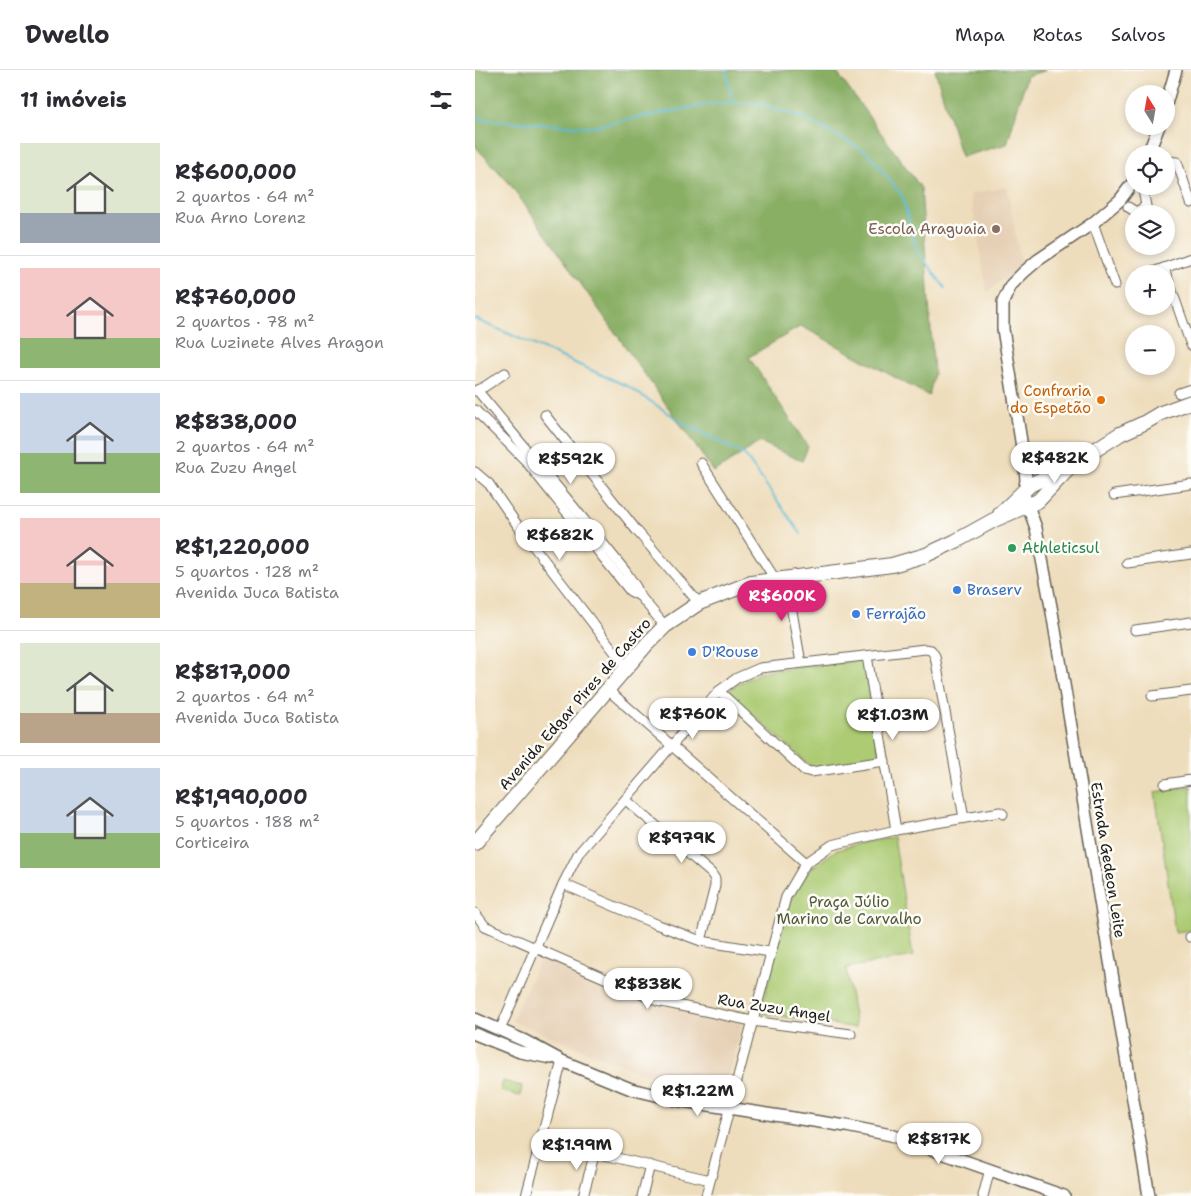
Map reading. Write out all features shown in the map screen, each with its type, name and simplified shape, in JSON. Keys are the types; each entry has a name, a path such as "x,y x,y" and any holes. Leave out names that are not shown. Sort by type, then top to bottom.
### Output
{"main road":[{"path":"1172,85 1176,70"},
{"name":"Estrada Gedeon Leite","path":"1125,193 1120,200 1093,223 1038,260 1011,285 1003,302 1003,330 1025,466 1025,500 1036,528 1052,612 1149,1196"},
{"name":"Avenida Edgar Pires de Castro","path":"994,520 1024,490 1037,481 1073,464 1120,434 1161,413 1191,402"},
{"name":"Avenida Edgar Pires de Castro","path":"1144,423 1164,420 1191,412"},
{"name":"Avenida Edgar Pires de Castro","path":"475,843 647,644 665,626 699,603 751,583 892,565 926,555 1043,497 1073,464"},
{"name":"Estrada Gedeon Leite","path":"1025,466 1042,486 1043,497 1038,512 1036,528"},
{"path":"475,1019 562,1060 631,1089 676,1100 846,1126 891,1135 1063,1196"},
{"path":"475,1034 520,1052 562,1060"},
{"path":"520,1052 524,1052 528,1048 525,1041"},
{"path":"1037,1187 1050,1196"}],"street":[{"path":"1175,162 1177,162 1191,203"},
{"path":"1093,223 1115,285"},
{"path":"1172,265 1191,258"},
{"path":"1175,295 1188,327 1191,345"},
{"path":"505,373 476,390 569,508"},
{"path":"1179,393 1191,389"},
{"path":"475,410 525,460 626,572 640,596 665,626"},
{"path":"545,415 637,531 699,603"},
{"path":"701,463 781,578 801,663"},
{"path":"475,472 489,484 518,526 627,668"},
{"path":"1115,495 1191,484"},
{"path":"1127,563 1191,554"},
{"path":"1135,630 1191,622"},
{"path":"500,1030 563,884 578,854 719,691 737,678 760,668 925,649 931,650 935,656 964,818"},
{"path":"867,656 896,830"},
{"path":"608,690 806,863"},
{"path":"1152,696 1191,690"},
{"path":"719,691 804,770 811,772 885,761"},
{"path":"1165,784 1191,780"},
{"path":"626,800 711,873 715,879 715,886 701,940"},
{"path":"706,1196 786,897 806,863 832,844 964,818 1000,812 1003,814"},
{"path":"563,884 653,923 701,940 770,952"},
{"name":"Rua Zuzu Angel","path":"475,914 485,926 657,1001 752,1021 851,1034"},
{"path":"526,1196 562,1060"},
{"path":"541,1140 710,1180"},
{"path":"583,1196 595,1152"},
{"path":"642,1196 650,1165"},
{"path":"983,1196 990,1169"}],"shaded area":[{"name":"Escola Araguaia","path":"1007,187 1021,265 987,292 970,194"},
{"path":"542,955 655,1004 742,1023 726,1089 637,1071 512,1021"}],"green space":[{"path":"475,70 835,70 921,188 934,374 929,396 801,326 749,357 808,447 802,461 760,442 714,472 510,184 475,146"},
{"path":"935,70 1047,70 1027,76 1007,144 961,157"},
{"path":"865,660 880,758 813,768 726,691 761,672"},
{"path":"1191,786 1191,930 1175,932 1155,792"},
{"name":"Praça Júlio Marino de Carvalho","path":"894,837 913,956 846,968 856,1028 760,1013 790,900 810,869 835,851 860,843"},
{"path":"503,1081 522,1086 520,1096 500,1091"}],"waterway":[{"path":"726,70 732,102"},
{"path":"475,115 485,120 589,127 715,103 758,103 807,119 868,153 902,196 917,250 945,288"},
{"path":"475,319 627,386 688,426 744,454 801,534"}],"place":[{"name":"Escola Araguaia","path":"996,229"},
{"name":"Confraria do Espetão","path":"1101,400"},
{"name":"Athleticsul","path":"1012,548"},
{"name":"Braserv","path":"957,590"},
{"name":"Ferrajão","path":"856,614"},
{"name":"D'Rouse","path":"692,652"}]}
